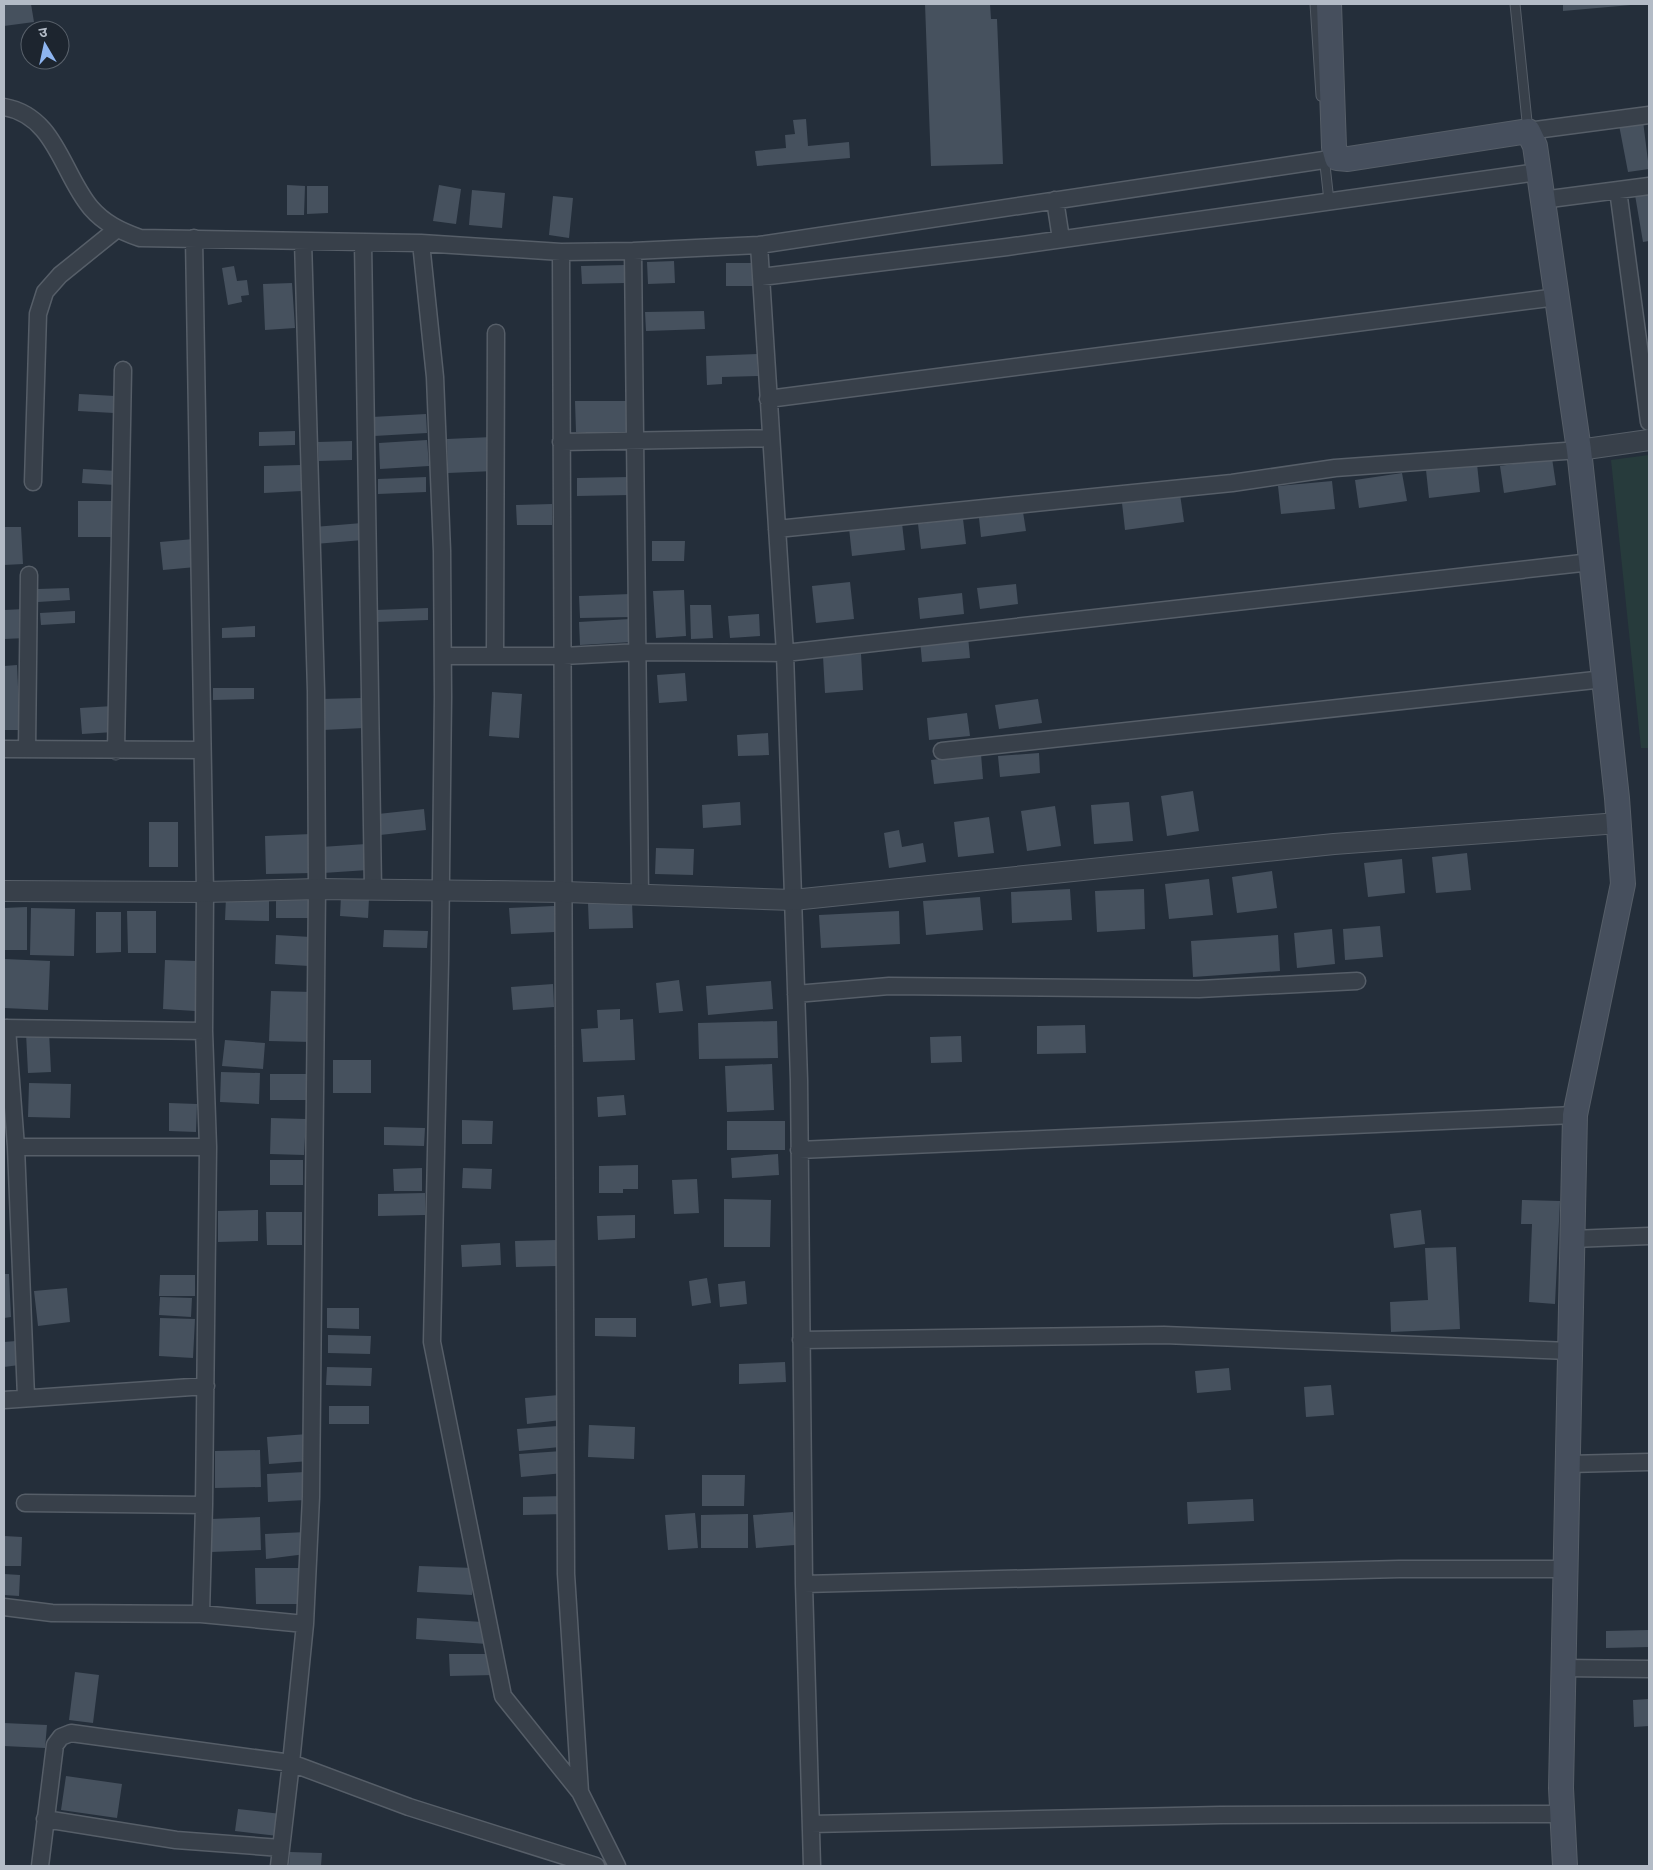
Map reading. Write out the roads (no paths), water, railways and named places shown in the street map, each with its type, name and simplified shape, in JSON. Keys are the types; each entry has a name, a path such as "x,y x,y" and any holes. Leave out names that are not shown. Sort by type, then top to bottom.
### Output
{"main road":[{"path":"1328,4 1334,147 1329,156 1348,160 1517,131 1528,131 1535,146 1579,450 1619,823 1623,884 1575,1115 1563,1668 1562,1814 1565,1866"}],"street":[{"path":"4,107 34,118 49,136 90,207 107,223 140,238 421,243 561,252 632,251 758,244 1056,200 1329,156"},
{"path":"1528,131 1649,115"},
{"path":"761,277 1061,239 1538,172"},
{"path":"1542,200 1649,186"},
{"path":"1618,190 1642,316 1649,422"},
{"path":"1056,200 1061,239"},
{"path":"33,482 38,314 45,292 60,275 117,229"},
{"path":"194,238 206,892 204,1031 208,1147 206,1386 201,1614"},
{"path":"279,1866 305,1624 311,1468 317,890 316,691 303,241"},
{"path":"363,242 373,890"},
{"path":"421,243 435,377 442,551 443,656 432,1342 503,1696 580,1792 617,1866"},
{"path":"758,244 785,653 796,994 804,1584 812,1866"},
{"path":"632,251 639,652 640,894"},
{"path":"561,252 565,892 566,1574 580,1792"},
{"path":"768,399 1557,297"},
{"path":"495,656 496,333"},
{"path":"116,750 123,370"},
{"path":"561,442 771,438"},
{"path":"777,529 1222,484 1335,468 1579,450 1649,440"},
{"path":"443,656 563,656 639,652 785,653 1591,562"},
{"path":"27,749 29,576"},
{"path":"942,751 1604,679"},
{"path":"4,749 202,750"},
{"path":"4,891 206,892 373,890 565,892 793,900 1334,844 1619,823"},
{"path":"796,994 890,986 1199,989 1357,981"},
{"path":"26,1397 16,1147 6,1028 204,1031"},
{"path":"799,1150 1575,1115"},
{"path":"16,1147 208,1147"},
{"path":"1572,1239 1649,1236"},
{"path":"801,1340 1164,1335 1570,1351"},
{"path":"4,1400 206,1386"},
{"path":"1568,1464 1649,1462"},
{"path":"25,1503 204,1505"},
{"path":"804,1584 1399,1569 1565,1569"},
{"path":"4,1606 52,1613 201,1614 305,1624"},
{"path":"1563,1668 1649,1669"},
{"path":"40,1866 55,1745 61,1737 71,1733 291,1763 409,1807 596,1866"},
{"path":"811,1824 1210,1815 1562,1814"},
{"path":"45,1819 176,1840 281,1848"}],"lane":[{"path":"1315,4 1322,111"},
{"path":"1515,4 1528,131"},
{"path":"1329,156 1329,202"}]}
